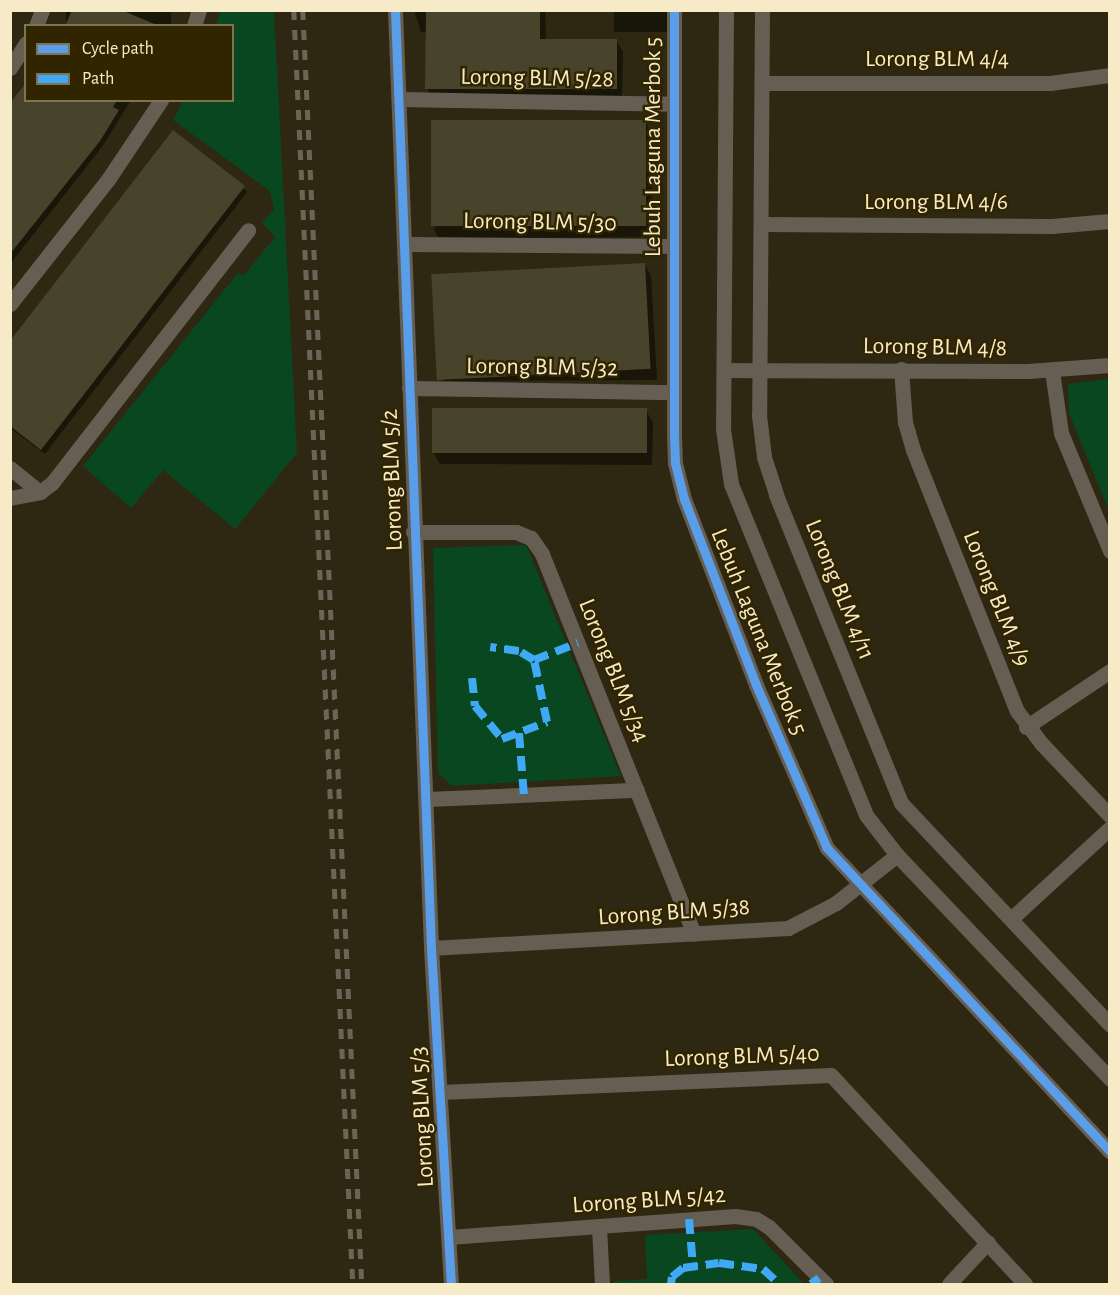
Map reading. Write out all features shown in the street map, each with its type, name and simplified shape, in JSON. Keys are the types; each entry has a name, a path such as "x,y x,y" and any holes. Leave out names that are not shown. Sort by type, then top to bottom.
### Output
{"street":[{"name":"Lorong BLM 5/2","path":"395,10 400,99 413,532 431,948"},
{"name":"Lebuh Laguna Merbok 5","path":"674,10 675,463 684,499 817,830 861,886 1110,1151"},
{"name":"Lebuh Laguna Merbok 5","path":"726,10 723,429 731,484 866,815 897,855 1110,1079"},
{"name":"Lorong BLM 4/11","path":"762,10 764,83 760,370 764,457 776,495 890,780 915,820 1012,918 1110,1025"},
{"path":"10,68 24,46"},
{"name":"Lorong BLM 4/4","path":"764,83 1050,83 1110,75"},
{"name":"Lorong BLM 5/28","path":"400,99 674,104"},
{"path":"10,304 109,178 160,102"},
{"name":"Lorong BLM 4/6","path":"762,224 1052,226 1110,222"},
{"path":"10,498 40,492 52,483 248,230"},
{"name":"Lorong BLM 5/30","path":"405,244 674,246"},
{"name":"Lorong BLM 4/8","path":"724,370 1052,371 1110,365"},
{"name":"Lorong BLM 4/9","path":"901,369 906,422 913,450 1026,727 1110,816"},
{"path":"1052,371 1061,433 1110,551"},
{"name":"Lorong BLM 5/32","path":"409,388 674,392"},
{"path":"10,468 40,492"},
{"name":"Lorong BLM 5/34","path":"413,532 516,532 531,538 542,554 694,934"},
{"path":"1026,727 1110,671"},
{"path":"426,799 637,790"},
{"path":"1012,918 1110,828"},
{"name":"Lorong BLM 5/38","path":"431,948 694,934 797,926 861,886 897,855"},
{"name":"Lorong BLM 5/3","path":"431,948 442,1092 451,1284"},
{"name":"Lorong BLM 5/40","path":"442,1092 831,1075 1025,1284"},
{"name":"Lorong BLM 5/42","path":"449,1237 735,1216 756,1219 769,1227 826,1284"},
{"path":"599,1227 602,1284"},
{"path":"949,1284 988,1242"}],"green space":[{"path":"221,10 274,11 297,453 235,529 163,470 131,508 83,466 238,273 243,276 275,237 262,223 274,209 270,191 173,120 182,102 234,102 234,24 216,24"},
{"path":"1110,379 1109,511 1069,413 1068,384"},
{"path":"526,545 621,776 452,786 438,773 433,548"},
{"path":"753,1229 804,1284 614,1284 613,1281 647,1279 645,1235"}],"building":[{"path":"72,10 121,10 155,24 66,24"},
{"path":"426,10 540,10 540,39 617,39 617,89 425,89"},
{"path":"24,86 24,102 116,102 113,107 119,110 100,141 10,254 10,103"},
{"path":"431,120 646,120 646,226 431,226"},
{"path":"173,130 245,186 41,450 10,426 10,341"},
{"path":"645,263 651,369 437,380 431,274"},
{"path":"432,408 647,408 647,453 432,453"}],"railway":[{"path":"294,10 353,1284"},
{"path":"303,10 362,1284"}],"marked path":[{"path":"534,660 578,643"},
{"path":"472,678 475,706 502,739 547,722 534,660 519,651 490,647"},
{"path":"519,733 524,796"},
{"path":"689,1219 693,1267"},
{"path":"671,1284 672,1277 683,1268 719,1263 763,1269 779,1284"},
{"path":"811,1284 819,1278"}],"cycle path":[{"path":"395,10 431,948 451,1284"},
{"path":"674,10 674,435 675,463 684,499 756,685 827,848 1110,1151"}]}
